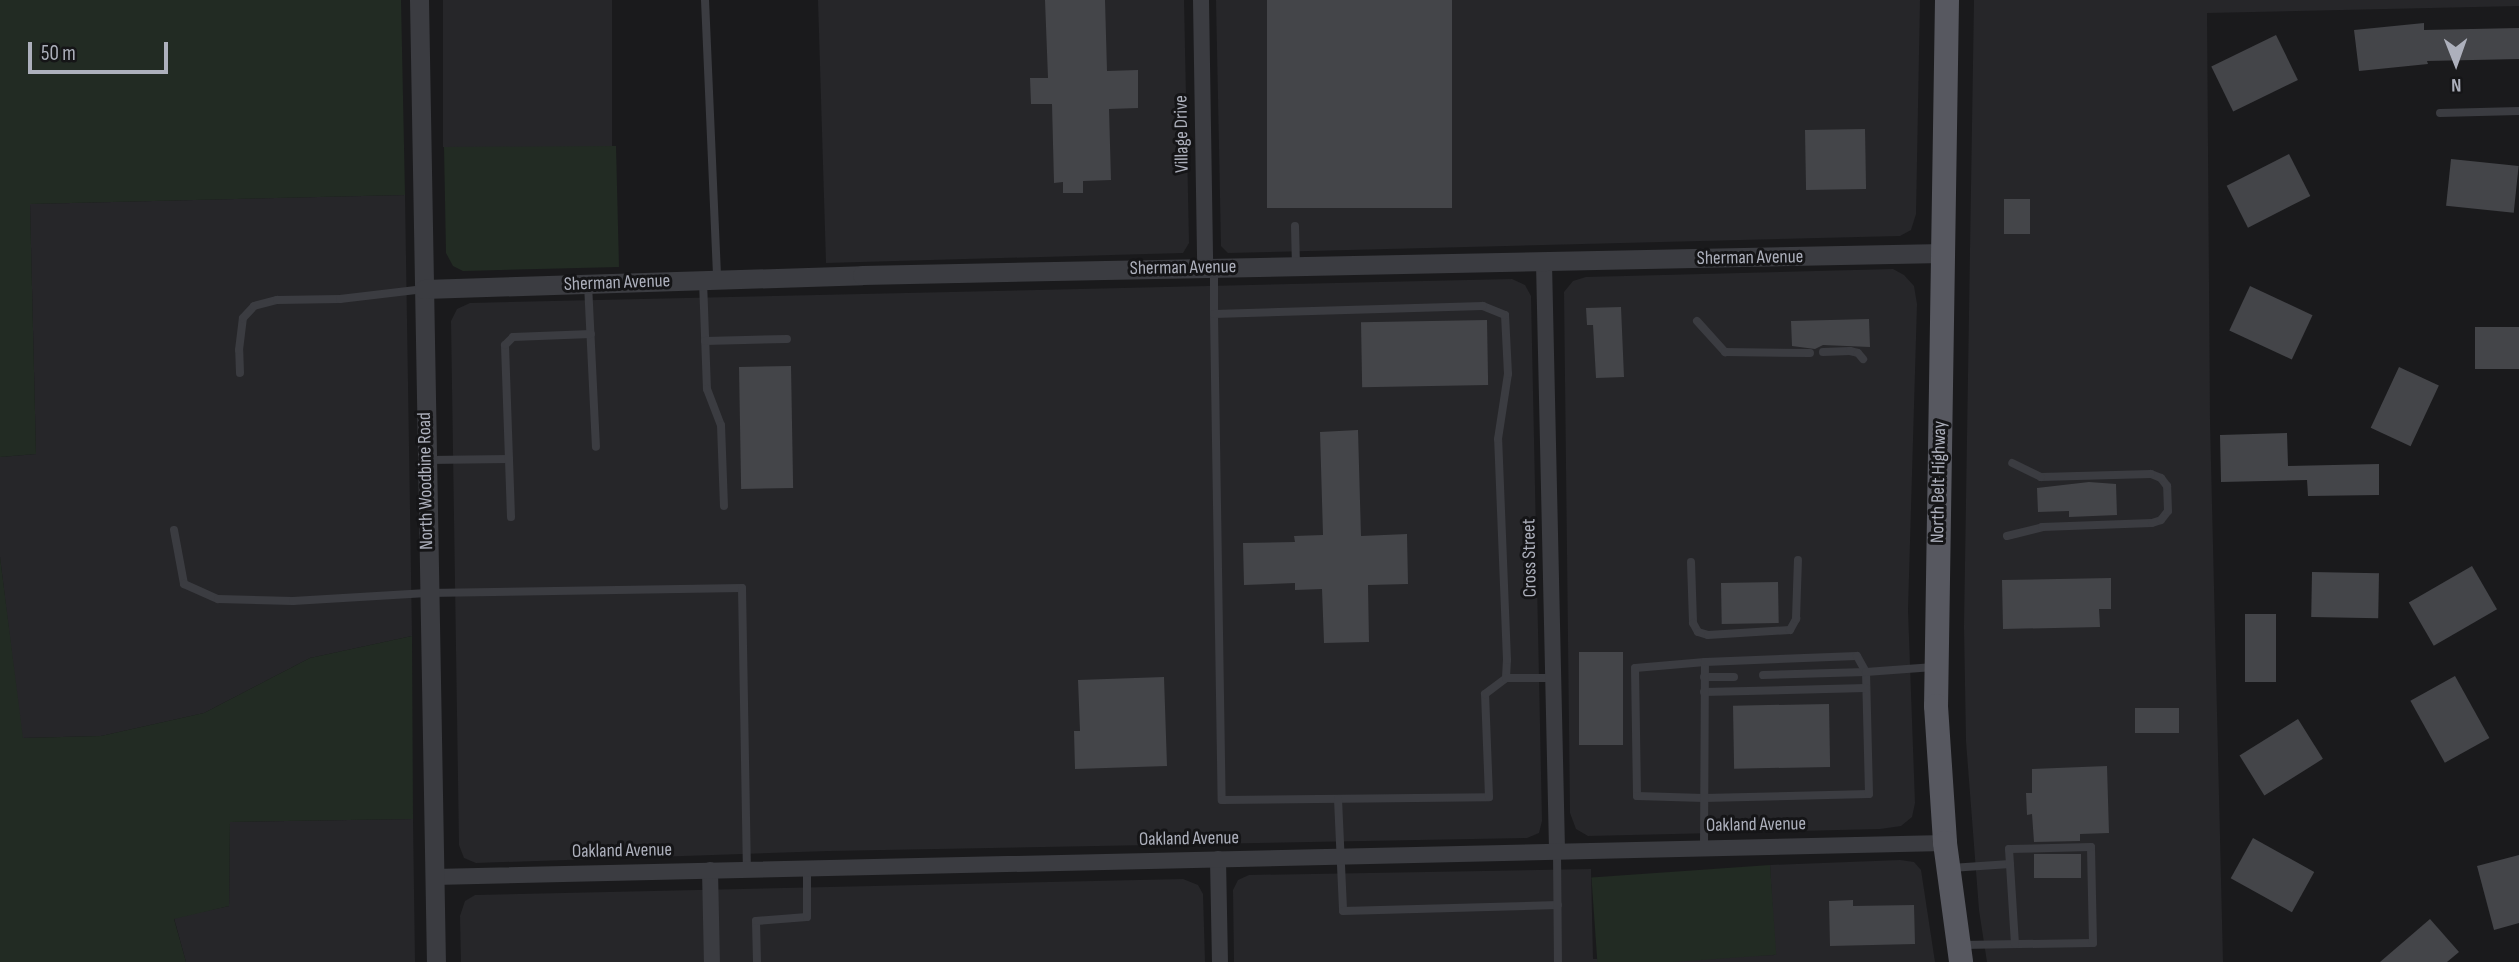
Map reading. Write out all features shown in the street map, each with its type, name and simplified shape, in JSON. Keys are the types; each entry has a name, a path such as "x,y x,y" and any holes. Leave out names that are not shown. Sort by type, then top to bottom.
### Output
{"main road":[{"name":"North Belt Highway","path":"1947,0 1937,667 1945,843 1960,954"}],"street":[{"name":"North Woodbine Road","path":"418,0 436,962"},
{"name":"Village Drive","path":"1201,0 1209,267"},
{"name":"Sherman Avenue","path":"424,289 1209,267 1544,263 1943,253"},
{"name":"Cross Street","path":"1544,263 1557,851"},
{"name":"Oakland Avenue","path":"434,877 1945,843"},
{"path":"1218,859 1220,962"},
{"path":"710,870 712,962"}],"lane":[{"path":"705,0 710,280 705,341 707,389 721,425 724,506"},
{"path":"2440,113 2519,111"},
{"path":"1295,226 1296,266"},
{"path":"1209,267 1214,314 1222,800 1489,797 1485,694 1506,678 1554,678"},
{"path":"588,284 596,447"},
{"path":"240,373 243,318 254,306 277,300 340,299 424,289"},
{"path":"1214,314 1483,306 1505,315 1508,374 1499,439 1506,678"},
{"path":"1697,321 1725,352 1810,353"},
{"path":"511,517 505,345 513,337 591,334"},
{"path":"705,341 787,339"},
{"path":"1823,352 1850,351 1858,353 1863,359"},
{"path":"426,460 509,459"},
{"path":"2007,536 2042,527 2152,523 2161,520 2168,511 2167,486 2161,478 2151,474 2042,477 2012,463"},
{"path":"174,530 184,584 219,599 293,601 427,593 742,588 747,869"},
{"path":"1691,562 1693,623 1698,632 1709,635 1790,631 1796,618 1798,560"},
{"path":"1857,656 1866,672 1869,794 1704,798 1637,796 1636,668 1705,662 1857,656"},
{"path":"1704,847 1705,662"},
{"path":"1763,676 1937,667"},
{"path":"1704,677 1734,677"},
{"path":"1704,692 1866,688"},
{"path":"1338,799 1343,911 1558,905"},
{"path":"1960,954 2015,944 2093,943 2091,847 2010,849 2015,944"},
{"path":"1557,851 1558,962"},
{"path":"1948,868 2010,864"},
{"path":"757,962 756,921 807,917 807,869"}],"shaded area":[{"path":"0,0 401,0 405,195 30,204 36,454 0,457"},
{"path":"443,0 612,0 612,147 443,147"},
{"path":"818,0 1184,0 1189,243 1183,253 826,263"},
{"path":"1216,0 1920,0 1916,214 1911,230 1900,236 1228,253 1221,246"},
{"path":"1974,0 2519,0 2519,6 2207,13 2210,421 2223,962 1987,962 1979,910 1966,741 1964,627"},
{"path":"616,146 619,267 463,271 453,266 446,253 444,147"},
{"path":"405,195 412,636 310,658 204,713 101,736 22,738 0,557 0,457 36,454 30,204"},
{"path":"1893,269 1904,275 1914,286 1917,304 1908,610 1915,803 1912,817 1901,826 1880,829 1588,836 1576,829 1570,813 1564,292 1573,281 1586,277"},
{"path":"1512,279 1525,285 1531,296 1542,821 1539,833 1527,838 829,851 476,863 464,858 459,845 451,321 457,309 470,303"},
{"path":"0,557 23,738 101,736 204,713 310,658 412,636 413,819 230,822 229,906 174,919 186,962 0,962"},
{"path":"413,819 415,962 186,962 174,918 229,906 230,822"},
{"path":"1900,860 1914,862 1921,870 1935,962 1234,962 1233,890 1238,880 1249,875 1591,869 1593,959 1775,955 1770,865"},
{"path":"1770,865 1776,955 1673,962 1597,962 1591,877"},
{"path":"1183,879 1198,885 1203,894 1205,962 461,962 460,916 465,901 475,895"}],"building":[{"path":"1045,0 1105,0 1107,71 1138,70 1138,108 1109,109 1111,180 1083,181 1083,193 1063,193 1063,182 1054,183 1052,104 1031,104 1030,78 1048,78"},
{"path":"1267,0 1452,0 1452,208 1267,208"},
{"path":"2424,23 2424,30 2519,28 2519,59 2427,61 2428,64 2359,71 2354,30"},
{"path":"2276,35 2298,80 2233,112 2211,67"},
{"path":"1865,129 1866,189 1806,190 1805,130"},
{"path":"2289,154 2310,196 2248,228 2227,186"},
{"path":"2451,159 2519,166 2514,213 2446,206"},
{"path":"2004,199 2030,199 2030,234 2004,234"},
{"path":"2250,286 2313,315 2292,360 2229,330"},
{"path":"1621,307 1624,377 1596,378 1593,325 1587,325 1586,308"},
{"path":"1869,319 1870,347 1823,345 1815,349 1792,346 1791,321"},
{"path":"1487,320 1488,385 1362,387 1361,322"},
{"path":"2475,327 2519,327 2519,369 2475,369"},
{"path":"791,366 793,488 741,489 739,367"},
{"path":"2399,367 2439,386 2411,446 2371,428"},
{"path":"1358,430 1361,536 1407,534 1408,584 1368,585 1369,642 1324,643 1322,589 1295,590 1295,583 1244,585 1243,543 1295,542 1294,536 1323,535 1320,432"},
{"path":"2287,433 2288,466 2379,464 2379,495 2308,496 2307,480 2221,482 2220,435"},
{"path":"2089,482 2116,484 2117,515 2069,517 2069,511 2038,512 2037,488"},
{"path":"2472,566 2497,609 2434,646 2409,602"},
{"path":"2312,572 2379,573 2378,618 2311,617"},
{"path":"2111,578 2111,609 2099,609 2100,627 2003,629 2002,580"},
{"path":"1778,582 1779,623 1722,624 1721,583"},
{"path":"2245,614 2276,614 2276,682 2245,682"},
{"path":"1579,652 1623,652 1623,745 1579,745"},
{"path":"2455,676 2489,738 2445,763 2410,701"},
{"path":"1164,677 1167,766 1075,769 1074,731 1080,731 1078,680"},
{"path":"1829,704 1830,767 1734,769 1733,706"},
{"path":"2135,708 2179,708 2179,733 2135,733"},
{"path":"2298,719 2323,759 2264,795 2239,756"},
{"path":"2107,766 2109,833 2080,834 2080,841 2034,842 2032,814 2027,815 2026,793 2032,793 2032,769"},
{"path":"2253,838 2314,872 2292,912 2231,878"},
{"path":"2034,854 2081,854 2081,878 2034,878"},
{"path":"2519,855 2519,923 2494,930 2477,866"},
{"path":"1853,900 1853,906 1914,905 1915,944 1830,946 1829,901"},
{"path":"2430,919 2459,952 2447,962 2380,962"}]}
